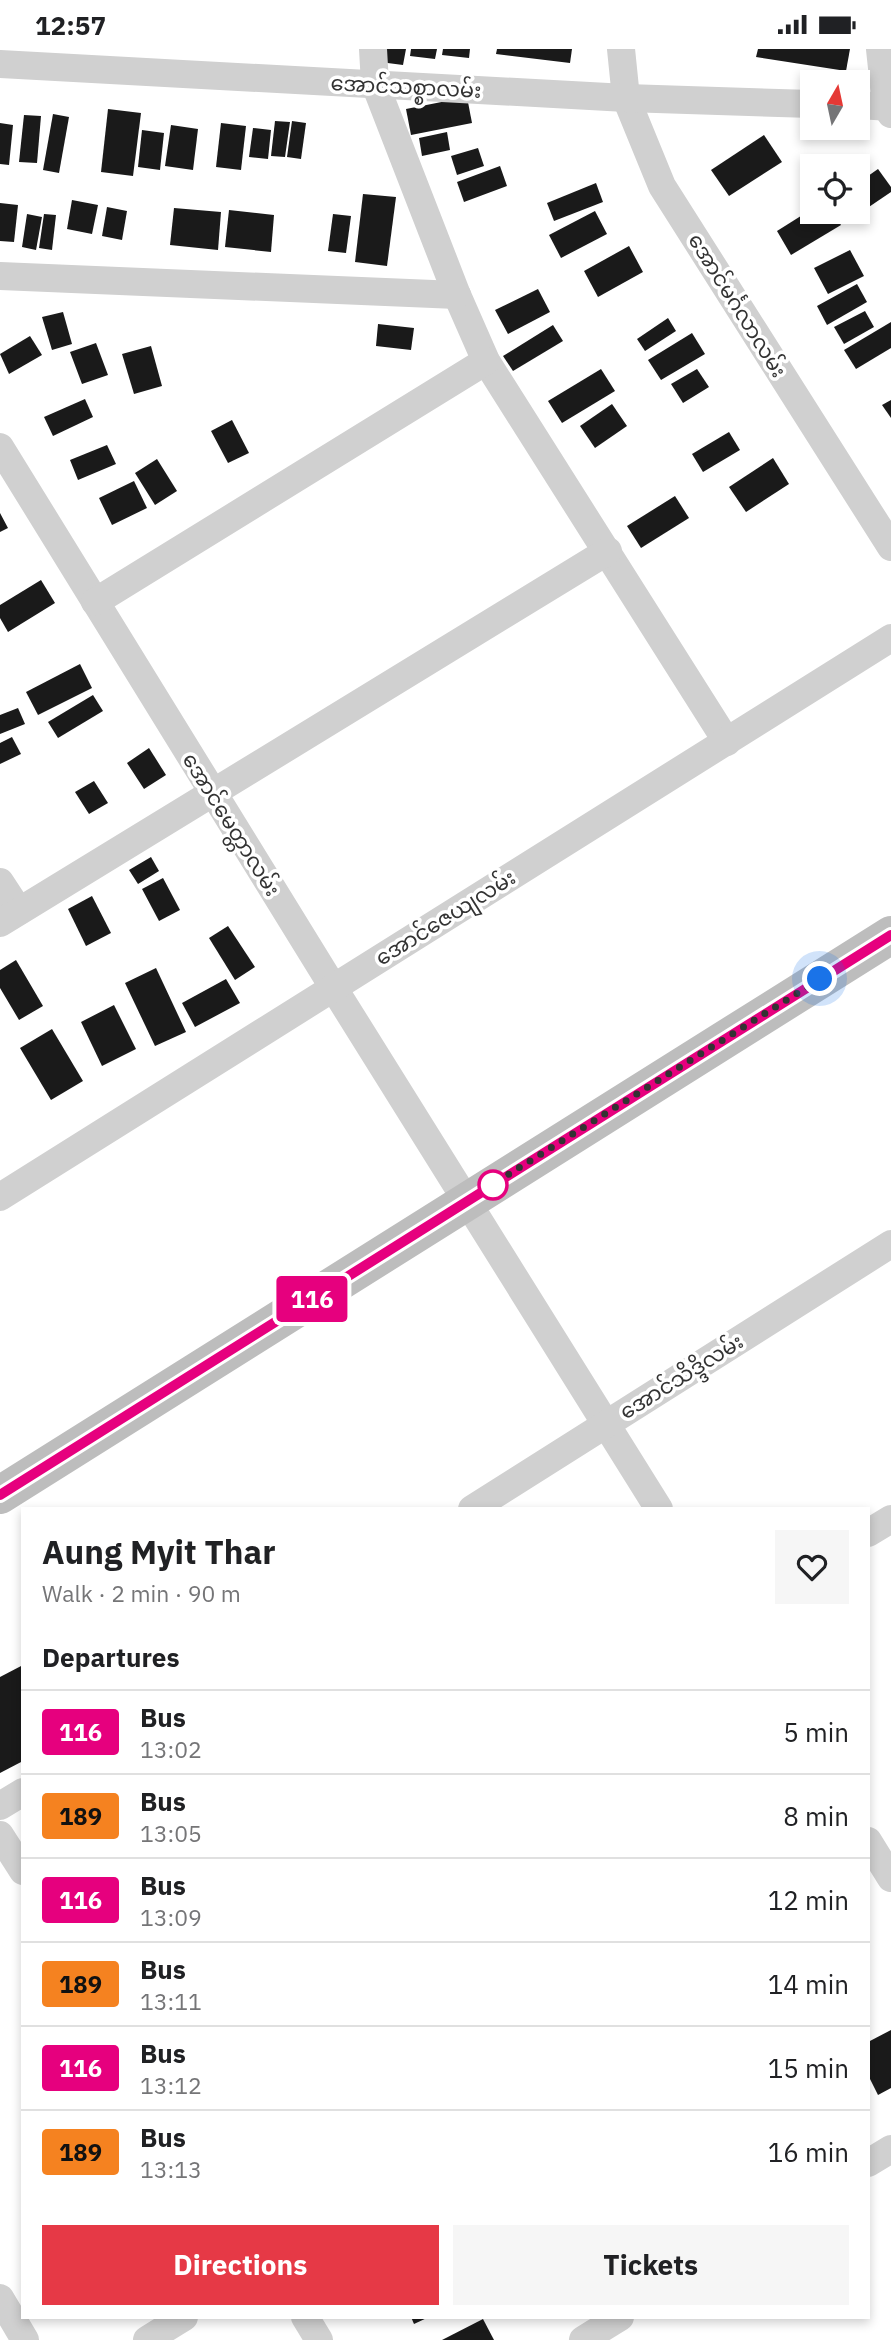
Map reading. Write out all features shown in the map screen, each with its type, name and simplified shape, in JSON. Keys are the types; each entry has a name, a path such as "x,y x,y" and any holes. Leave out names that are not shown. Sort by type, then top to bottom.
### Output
{"street":[{"path":"373,49 375,84 457,295 486,361 727,742"},
{"name":"အောင်မင်္ဂလာလမ်း","path":"621,49 626,98 662,186 891,547"},
{"path":"870,107 889,109 880,49"},
{"name":"အောင်သစ္စာလမ်း","path":"0,64 626,98 800,104"},
{"path":"0,276 457,295"},
{"path":"95,602 486,361"},
{"name":"အောင်မေတ္တာလမ်း","path":"0,447 658,1507"},
{"path":"0,882 9,917 608,551"},
{"name":"အောင်ဇေယျလမ်း","path":"0,1197 891,638"},
{"path":"0,1495 891,935"},
{"name":"အောင်သိဒ္ဒိလမ်း","path":"475,1507 891,1244"},
{"path":"870,1532 891,1518"},
{"path":"0,1806 21,1793"},
{"path":"0,1835 21,1868"},
{"path":"870,1844 891,1878"},
{"path":"870,2162 891,2149"},
{"path":"0,2298 25,2340"},
{"path":"147,2340 181,2319"},
{"path":"306,2319 319,2340"},
{"path":"583,2340 617,2319"}],"building":[{"path":"382,49 406,49 403,65 380,62"},
{"path":"411,49 437,49 435,59 410,56"},
{"path":"443,49 470,49 469,58 442,55"},
{"path":"497,49 572,49 570,63 496,54"},
{"path":"758,49 850,49 846,70 756,57"},
{"path":"467,97 472,123 411,135 406,109"},
{"path":"108,109 141,113 133,176 101,172"},
{"path":"53,114 69,117 59,173 43,170"},
{"path":"24,115 41,116 37,163 19,162"},
{"path":"275,121 290,122 285,157 271,156"},
{"path":"292,121 306,123 301,159 287,157"},
{"path":"0,123 13,125 9,165 0,164"},
{"path":"221,123 246,126 241,170 216,167"},
{"path":"171,125 198,129 193,170 165,166"},
{"path":"253,128 271,130 268,159 249,157"},
{"path":"142,130 164,133 160,170 138,167"},
{"path":"447,132 450,150 422,156 419,138"},
{"path":"764,135 782,162 729,196 711,170"},
{"path":"478,148 484,166 457,175 451,156"},
{"path":"500,166 507,186 464,202 457,182"},
{"path":"878,169 891,187 891,192 870,206 870,175"},
{"path":"596,183 603,202 554,221 547,203"},
{"path":"363,194 396,197 387,266 355,262"},
{"path":"72,200 98,205 92,234 67,229"},
{"path":"0,203 18,205 14,242 0,241"},
{"path":"107,207 127,211 122,240 102,236"},
{"path":"174,208 221,212 218,250 170,245"},
{"path":"229,210 274,215 271,252 225,247"},
{"path":"595,211 607,234 561,258 549,235"},
{"path":"27,214 42,217 36,250 22,247"},
{"path":"44,214 56,215 52,250 39,248"},
{"path":"333,214 351,216 346,253 328,251"},
{"path":"800,217 800,224 841,225 791,255 777,231"},
{"path":"629,246 643,272 598,297 584,271"},
{"path":"850,250 864,276 828,294 814,268"},
{"path":"857,284 867,302 827,325 817,306"},
{"path":"538,289 550,312 508,334 495,310"},
{"path":"865,311 874,327 844,344 834,327"},
{"path":"63,312 72,344 52,350 42,317"},
{"path":"668,318 676,331 645,351 637,339"},
{"path":"891,322 891,348 856,369 844,350"},
{"path":"378,324 414,328 411,350 376,346"},
{"path":"553,325 563,341 513,371 503,356"},
{"path":"692,333 705,354 661,380 648,360"},
{"path":"30,336 42,355 9,374 0,354"},
{"path":"96,343 108,375 82,384 70,352"},
{"path":"151,346 162,386 134,394 122,354"},
{"path":"601,369 615,391 562,423 548,401"},
{"path":"697,369 709,387 683,403 671,384"},
{"path":"85,399 93,417 53,436 44,417"},
{"path":"891,400 891,418 882,405"},
{"path":"612,404 627,426 595,448 580,426"},
{"path":"232,420 249,453 228,463 211,431"},
{"path":"729,432 740,450 703,472 692,454"},
{"path":"107,445 116,464 78,480 70,460"},
{"path":"773,458 789,484 746,512 729,487"},
{"path":"157,459 177,491 155,505 135,473"},
{"path":"134,481 147,508 112,525 99,498"},
{"path":"675,496 689,518 641,548 627,526"},
{"path":"0,513 8,528 0,532"},
{"path":"41,580 55,603 8,632 0,618 0,605"},
{"path":"80,664 92,688 38,715 26,692"},
{"path":"93,695 103,711 58,738 48,722"},
{"path":"18,708 25,724 0,734 0,715"},
{"path":"12,737 21,754 0,764 0,743"},
{"path":"149,748 166,775 144,789 127,763"},
{"path":"94,781 108,803 89,814 75,792"},
{"path":"151,857 159,871 138,884 129,870"},
{"path":"163,878 180,910 159,921 142,889"},
{"path":"92,896 111,933 86,946 68,909"},
{"path":"228,926 255,967 235,980 209,938"},
{"path":"16,960 43,1006 19,1020 0,988 0,970"},
{"path":"156,968 186,1032 155,1046 125,983"},
{"path":"226,979 240,1003 195,1027 182,1003"},
{"path":"114,1005 136,1049 102,1066 81,1022"},
{"path":"52,1029 83,1081 51,1100 20,1048"},
{"path":"21,1666 21,1762 0,1773 0,1677"},
{"path":"891,2030 891,2088 878,2095 870,2079 870,2041"},
{"path":"412,2319 425,2319 414,2324"},
{"path":"483,2319 494,2340 442,2340"}],"bus line":[{"name":"116","path":"0,1495 891,935"}],"route":[{"path":"493,1185 490,1186 820,979"}]}
